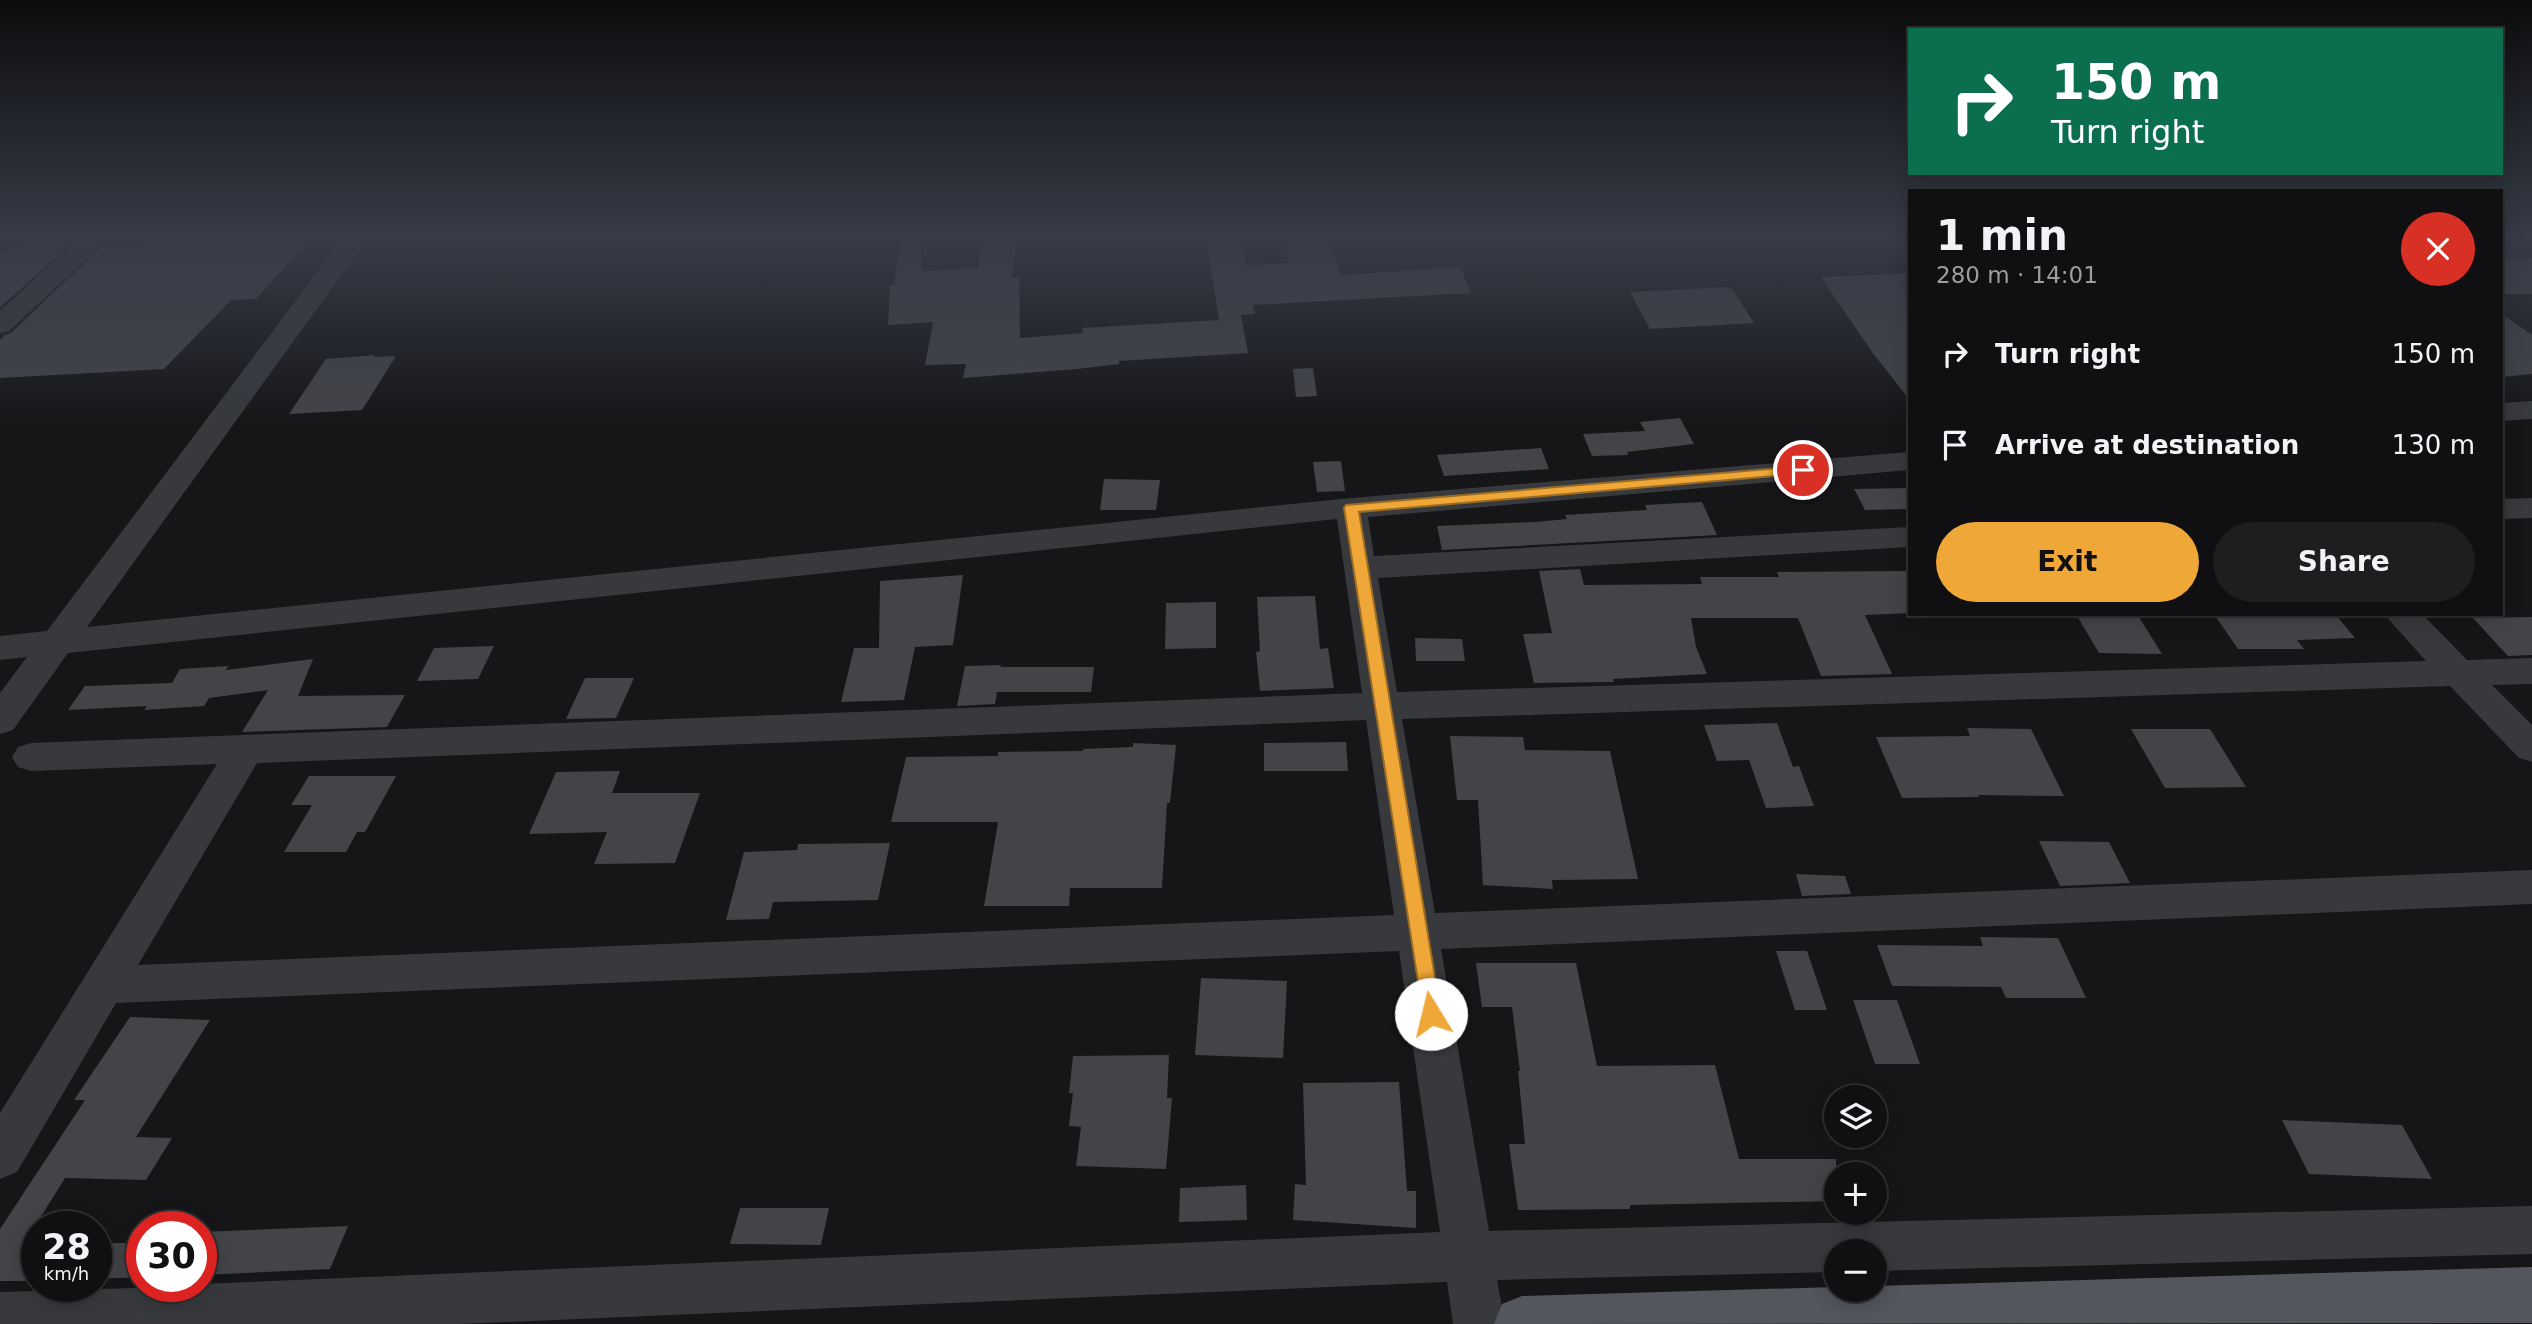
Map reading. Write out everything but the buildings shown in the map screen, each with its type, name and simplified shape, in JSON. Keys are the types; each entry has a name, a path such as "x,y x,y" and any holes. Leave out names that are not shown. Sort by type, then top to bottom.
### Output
{"main road":[{"path":"1522,1324 2532,1295"}],"street":[{"path":"0,325 28,300"},
{"path":"0,720 311,300"},
{"path":"2503,412 2532,410"},
{"path":"0,648 1351,508 1908,461"},
{"path":"1351,508 1479,1324"},
{"path":"2503,509 2532,508"},
{"path":"1360,568 1908,537"},
{"path":"2403,616 2532,748"},
{"path":"31,757 1381,706 2532,671"},
{"path":"0,1156 246,749"},
{"path":"102,985 2532,887"},
{"path":"0,1318 1469,1256 2532,1230"}],"route":[{"path":"1431,1014 1351,508 1803,470"}]}
